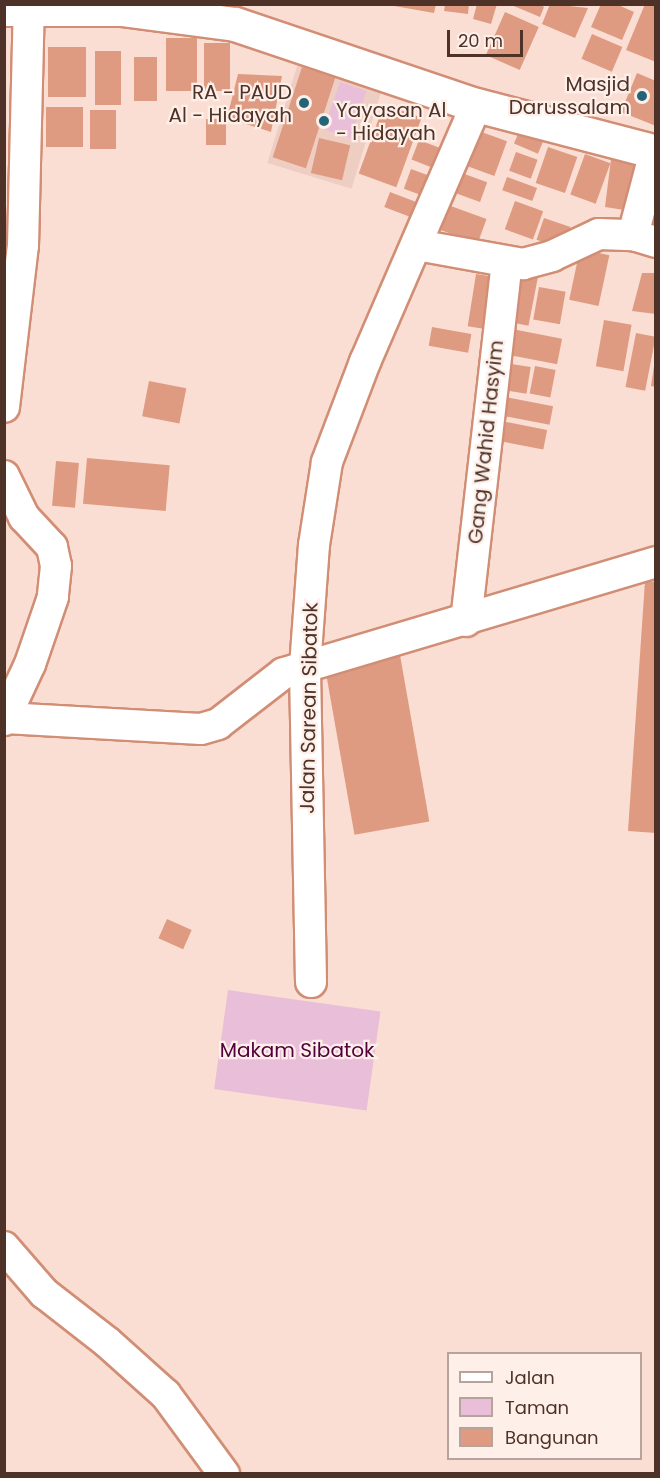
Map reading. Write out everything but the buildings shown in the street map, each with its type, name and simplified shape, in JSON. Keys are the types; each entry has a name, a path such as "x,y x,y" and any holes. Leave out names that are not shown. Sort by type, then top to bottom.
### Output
{"main road":[{"path":"17,8 121,9 236,14 476,105 655,152"}],"street":[{"path":"4,407 22,246 17,8"},
{"name":"Jalan Sarean Sibatok","path":"311,982 305,667 314,545 327,462 365,362 476,105"},
{"path":"417,245 507,263 537,261 599,234 644,238 655,152"},
{"name":"Gang Wahid Hasyim","path":"466,621 507,263"},
{"path":"4,476 24,518 52,547 56,566 53,597 30,664 5,719 201,729 230,717 275,677 656,562"},
{"path":"4,1247 44,1293 107,1342 166,1395 224,1473"}],"shaded area":[{"name":"Yayasan Al - Hidayah","path":"301,53 385,79 352,189 267,163"}],"green space":[{"path":"340,82 366,91 350,138 324,129"},
{"name":"Makam Sibatok","path":"228,990 381,1011 367,1110 214,1089"}],"place":[{"name":"Masjid Darussalam","path":"642,96"},
{"name":"RA - PAUD Al - Hidayah","path":"304,103"},
{"name":"Yayasan Al - Hidayah","path":"324,121"}]}
